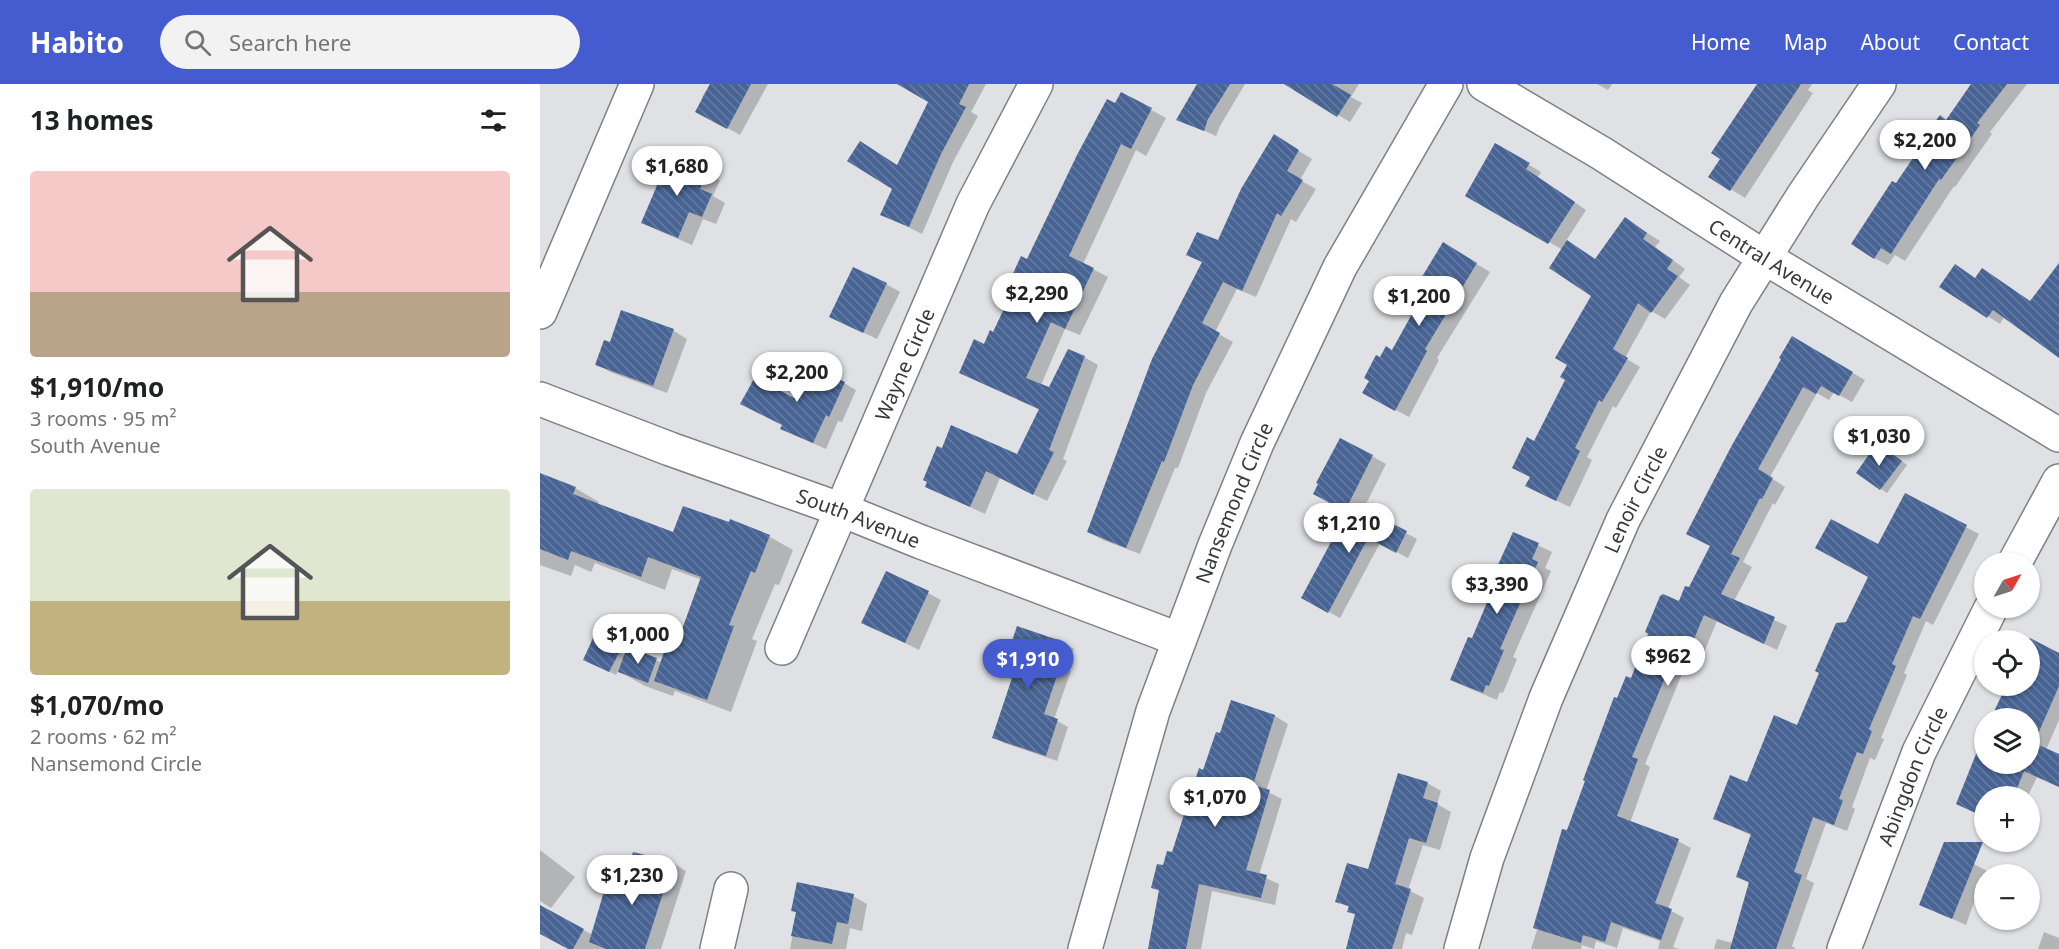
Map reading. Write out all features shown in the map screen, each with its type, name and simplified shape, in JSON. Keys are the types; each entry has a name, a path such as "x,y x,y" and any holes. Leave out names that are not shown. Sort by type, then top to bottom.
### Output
{"street":[{"path":"540,312 637,84"},
{"name":"Wayne Circle","path":"782,648 973,204 1036,84"},
{"name":"Nansemond Circle","path":"1085,949 1153,711 1178,639 1257,443 1340,267 1446,84"},
{"name":"Central Avenue","path":"1484,84 1602,153 1764,257 2059,435"},
{"name":"Lenoir Circle","path":"1461,949 1487,858 1546,698 1623,520 1736,303 1803,196 1879,84"},
{"name":"South Avenue","path":"540,399 670,449 842,510 1178,639"},
{"path":"2020,552 2059,481"},
{"name":"Abingdon Circle","path":"1844,949 1919,752 1986,618"},
{"path":"717,949 731,889"}],"building":[{"path":"710,84 751,84 727,129 695,112"},
{"path":"897,84 969,84 959,104 966,107 941,154 909,227 880,215 892,189 847,161 860,141 897,165 928,102"},
{"path":"1197,84 1230,84 1208,119 1204,131 1176,120"},
{"path":"1284,84 1332,84 1351,95 1337,117"},
{"path":"1757,84 1801,84 1730,191 1708,177 1720,159 1711,153"},
{"path":"1971,84 2007,84 1977,123 1980,125 1941,180 1939,179 1891,254 1881,248 1874,259 1851,244 1892,181 1896,183 1940,115 1946,120"},
{"path":"1121,92 1152,108 1131,149 1121,144 1069,256 1094,268 1065,329 1051,322 1026,378 1049,387 1068,349 1085,356 1049,450 1054,452 1033,495 986,471 970,507 925,487 927,482 923,480 937,446 942,448 951,425 1017,454 1039,409 959,373 974,339 984,344 990,330 993,332 1017,281 1011,278 1021,256 1027,259 1107,99 1115,103"},
{"path":"1274,134 1299,150 1287,171 1303,180 1281,216 1277,213 1242,291 1223,282 1202,323 1220,333 1193,385 1164,462 1162,461 1126,548 1087,532 1152,359 1202,262 1186,255 1197,232 1218,240 1241,189"},
{"path":"1495,143 1530,163 1526,169 1575,202 1548,244 1465,196"},
{"path":"670,155 707,171 700,189 712,194 702,217 689,212 678,238 641,223"},
{"path":"1625,217 1647,233 1643,239 1673,260 1667,269 1678,276 1651,313 1638,303 1613,349 1628,358 1602,402 1599,400 1575,448 1580,451 1556,501 1525,486 1530,477 1512,468 1527,437 1534,441 1565,380 1560,377 1567,365 1555,358 1591,296 1549,268 1567,240 1595,259"},
{"path":"1443,242 1477,263 1425,349 1427,351 1395,411 1362,393 1369,381 1364,378 1376,355 1380,357 1386,346 1392,350 1417,305 1408,300"},
{"path":"2059,263 2059,358 1993,310 1987,318 1939,287 1955,264 1975,278 1982,268 2030,301"},
{"path":"853,267 887,283 863,333 829,317"},
{"path":"621,310 674,329 653,386 595,365 604,340 610,342"},
{"path":"1792,336 1853,372 1839,396 1821,386 1816,394 1803,387 1758,469 1773,478 1731,554 1740,558 1721,594 1775,617 1764,644 1704,615 1689,651 1678,646 1632,757 1638,759 1617,816 1679,839 1655,903 1672,909 1661,940 1611,922 1605,942 1583,935 1581,943 1533,928 1562,829 1567,830 1614,697 1617,698 1626,676 1631,678 1648,634 1645,632 1660,596 1663,594 1679,601 1685,586 1689,587 1710,546 1686,534"},
{"path":"809,366 845,382 829,417 826,415 813,443 780,429 782,425 740,404 755,377 794,398"},
{"path":"1340,438 1373,455 1345,511 1313,494 1318,484 1316,483"},
{"path":"1877,443 1902,461 1880,490 1856,473"},
{"path":"540,473 576,487 573,494 673,532 683,506 729,522 730,519 770,535 755,573 751,571 729,625 734,626 707,700 654,681 672,629 681,632 701,577 648,557 641,577 571,551 568,560 540,549"},
{"path":"1905,493 1967,525 1920,619 1913,616 1892,664 1896,666 1869,729 1872,731 1863,754 1857,752 1839,799 1843,800 1834,825 1813,817 1794,872 1802,875 1776,949 1730,949 1749,882 1736,877 1751,834 1713,819 1730,775 1747,782 1774,715 1797,725 1819,673 1815,671 1836,623 1846,622 1868,577 1815,548 1831,519 1878,544"},
{"path":"1352,503 1407,531 1396,553 1368,538 1328,613 1301,598"},
{"path":"1513,532 1539,543 1532,559 1538,562 1500,649 1504,650 1489,686 1486,685 1483,693 1450,680 1468,637 1472,638 1491,593 1486,591"},
{"path":"886,571 929,591 905,643 861,623"},
{"path":"1017,626 1064,642 1057,663 1061,664 1044,714 1058,719 1046,756 992,738 1012,678 990,671 999,647 1009,650"},
{"path":"593,638 620,651 609,672 583,660"},
{"path":"2040,643 2059,653 2059,686 2040,729 2040,708 1996,708 2001,696 2040,696"},
{"path":"627,647 657,658 648,683 618,672"},
{"path":"1231,700 1275,715 1253,785 1270,790 1246,870 1267,875 1261,898 1199,884 1186,949 1148,949 1159,890 1151,888 1157,864 1163,865 1167,851 1172,852 1199,768 1203,770 1216,732 1220,733"},
{"path":"2040,746 2059,754 2059,787 2031,774 2040,774"},
{"path":"1974,759 1974,774 2023,774 2018,786 1974,786 1974,812 1956,804"},
{"path":"1398,773 1428,782 1423,798 1438,803 1426,843 1409,838 1395,884 1411,889 1392,949 1346,949 1355,914 1347,912 1349,906 1335,902 1347,863 1368,869"},
{"path":"1944,842 1974,842 1974,852 1979,852 1952,919 1919,905"},
{"path":"633,852 673,862 645,949 606,949 589,942 605,888 621,892"},
{"path":"797,882 854,894 848,924 837,922 832,944 791,936 796,912 791,911"},
{"path":"540,905 584,929 573,949 568,949 540,934"}]}
